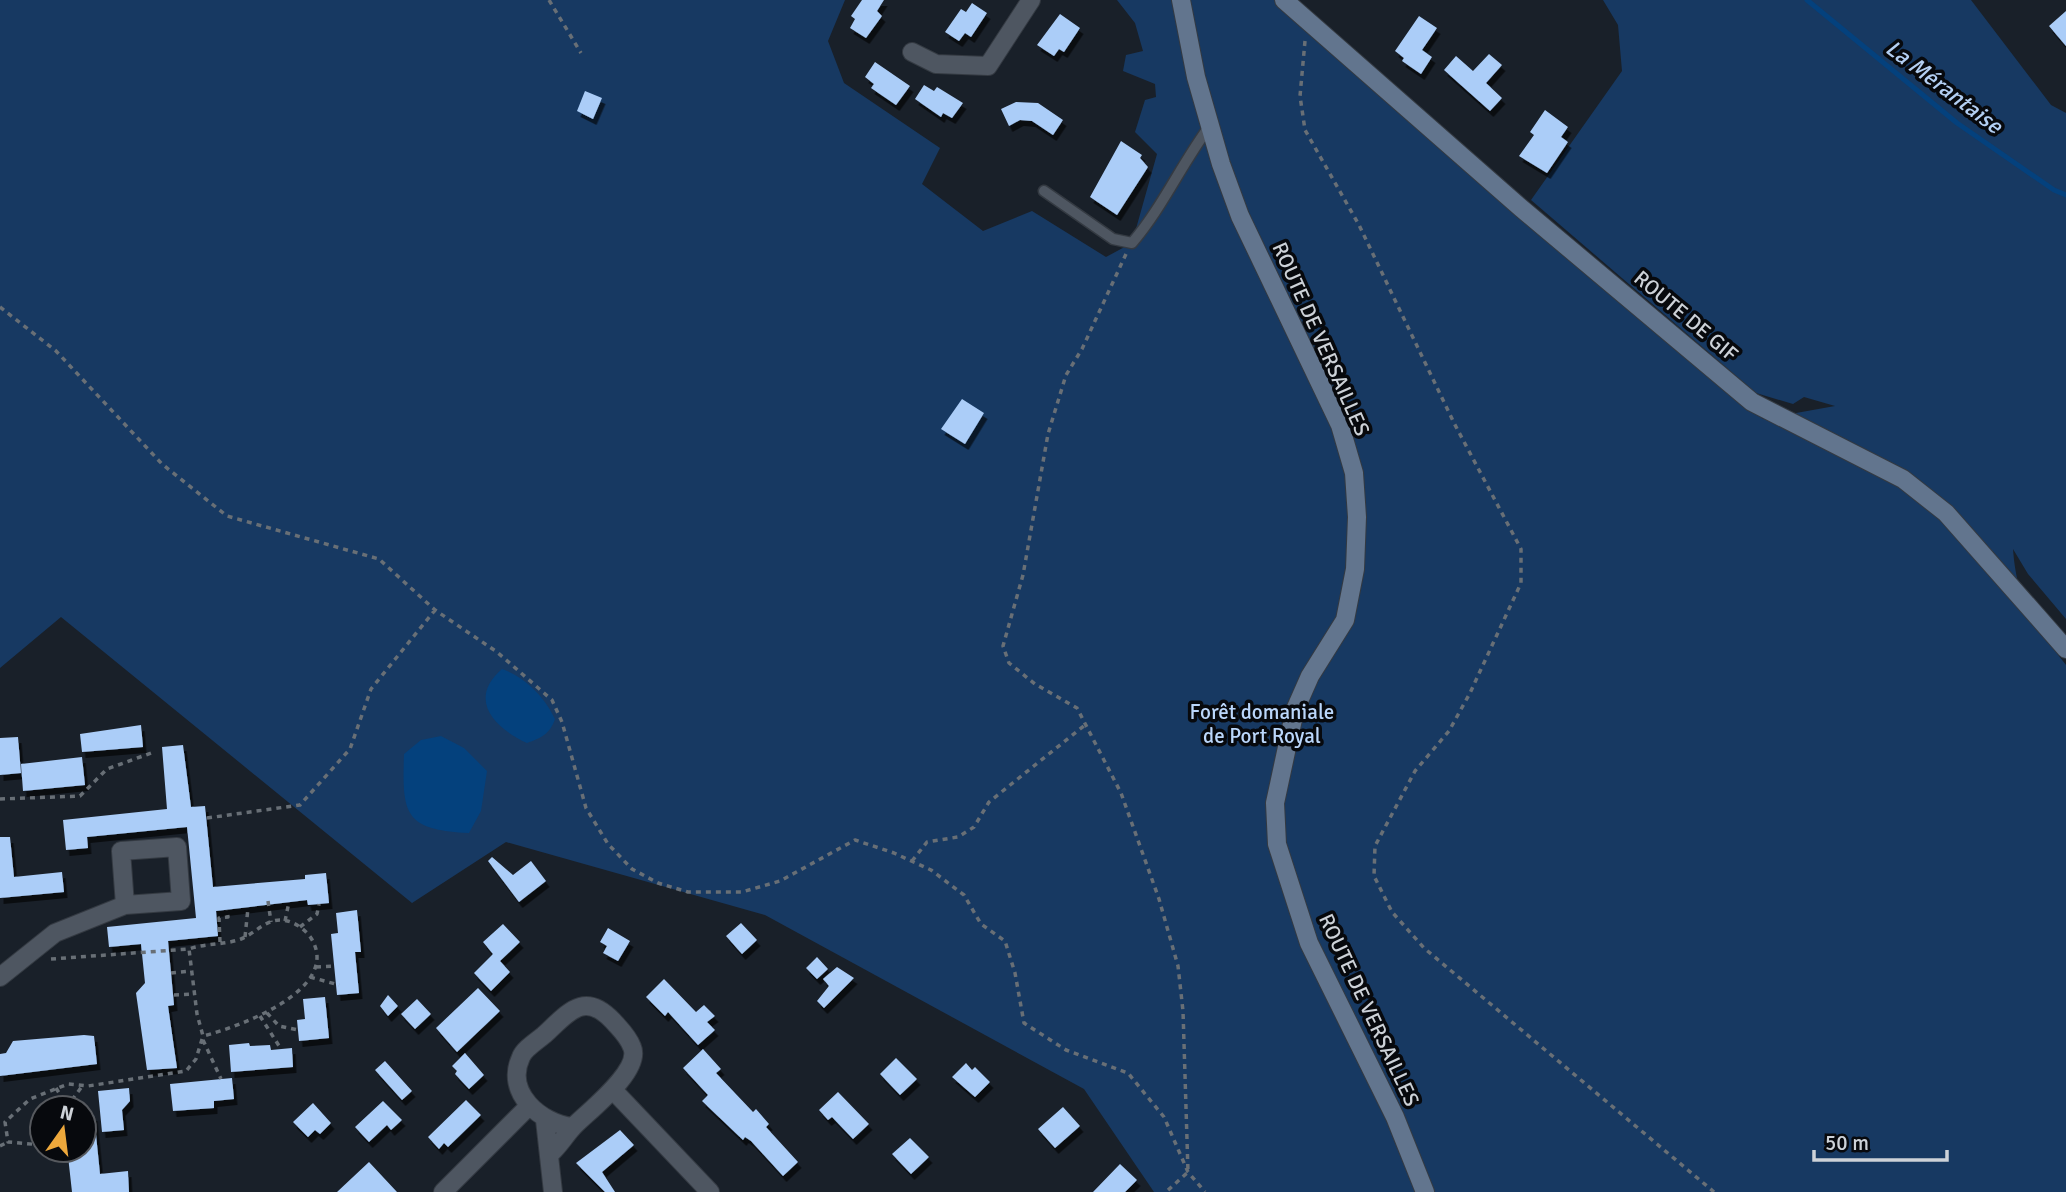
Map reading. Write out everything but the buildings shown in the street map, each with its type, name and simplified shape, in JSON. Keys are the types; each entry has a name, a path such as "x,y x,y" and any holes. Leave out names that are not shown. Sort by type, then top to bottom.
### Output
{"main road":[{"name":"ROUTE DE VERSAILLES","path":"1181,0 1209,127 1240,216 1340,425 1354,473 1357,517 1355,569 1345,620 1310,676 1295,710 1275,803 1277,844 1309,943 1395,1117 1425,1192"},
{"name":"ROUTE DE GIF","path":"1284,0 1521,208 1752,402 1903,479 1946,513 2066,649"}],"street":[{"path":"912,52 936,64 988,66 1031,0"},
{"path":"0,977 55,933 125,905"},
{"path":"551,1153 572,1127 613,1090 631,1063 634,1051 628,1038 603,1011 588,1005 573,1008 521,1056 517,1075 521,1094 529,1106 545,1120 572,1127"},
{"path":"613,1090 710,1192"},
{"path":"443,1192 529,1106"},
{"path":"545,1120 554,1192"}],"lane":[{"path":"1044,191 1113,239 1132,243 1152,219 1182,163 1209,127"}],"path":[{"path":"549,0 581,53"},
{"path":"1308,19 1300,96 1306,130 1359,225 1454,423 1521,549 1521,583 1465,703 1449,731 1415,771 1375,846 1374,876 1392,912 1424,948 1714,1192"},
{"path":"1132,243 1082,349 1066,376 1048,434 1023,575 1003,646 1009,663 1035,684 1077,708 1121,793 1159,899 1178,966 1187,1084 1188,1172 1166,1192"},
{"path":"0,307 56,351 162,464 227,516 379,559 435,610 497,652 552,700 562,722 586,807 608,844 632,869 658,883 688,892 742,892 780,881 855,840 930,870 964,895 981,924 1005,941 1015,973 1024,1023 1066,1050 1128,1073 1164,1117 1188,1172 1205,1192"},
{"path":"207,818 300,805 350,749 371,689 435,610"},
{"path":"912,861 927,842 958,837 974,827 989,802 1085,725"},
{"path":"0,799 80,796 107,769 154,752"},
{"path":"268,901 271,922"},
{"path":"285,921 289,902"},
{"path":"300,927 317,914 319,904"},
{"path":"246,937 248,908"},
{"path":"220,942 219,918 228,917 227,910"},
{"path":"21,961 189,949 246,937 271,922 285,921 300,927 312,940 317,952 316,967 310,977 290,998 260,1017 238,1027 203,1037"},
{"path":"189,949 194,994 203,1037 221,1079"},
{"path":"316,967 335,966"},
{"path":"171,973 191,971"},
{"path":"310,977 340,985"},
{"path":"174,995 194,994"},
{"path":"267,1013 279,1026 298,1030"},
{"path":"260,1017 281,1049"},
{"path":"8,1142 5,1122 16,1110 56,1088 68,1084 83,1085 187,1071 197,1059 203,1037"},
{"path":"76,1094 83,1085"},
{"path":"56,1088 59,1094"},
{"path":"0,1146 8,1142 28,1144"}],"green space":[{"name":"Forêt domaniale de Port Royal","path":"0,0 845,0 828,41 844,83 940,148 922,184 983,231 1032,211 1106,257 1132,243 1157,154 1135,132 1145,100 1156,97 1155,84 1123,71 1126,55 1143,51 1135,23 1117,0 1275,0 1763,419 1835,406 1804,397 1793,404 1756,393 1531,200 1622,71 1618,25 1603,0 1971,0 2051,105 2066,113 2066,619 2028,574 2013,549 2018,584 2029,612 2066,665 2066,1192 1154,1192 1084,1089 765,915 506,842 412,903 61,617 0,668"}],"shaded area":[{"path":"502,669 526,683 551,711 555,719 548,732 541,737 527,743 504,729 489,712 486,691"},
{"path":"441,736 464,748 487,771 481,811 469,833 431,828 419,823 411,815 407,805 404,791 404,754 421,740"}],"waterway":[{"name":"La Mérantaise","path":"1807,0 1957,123 2054,190 2066,195"}]}
